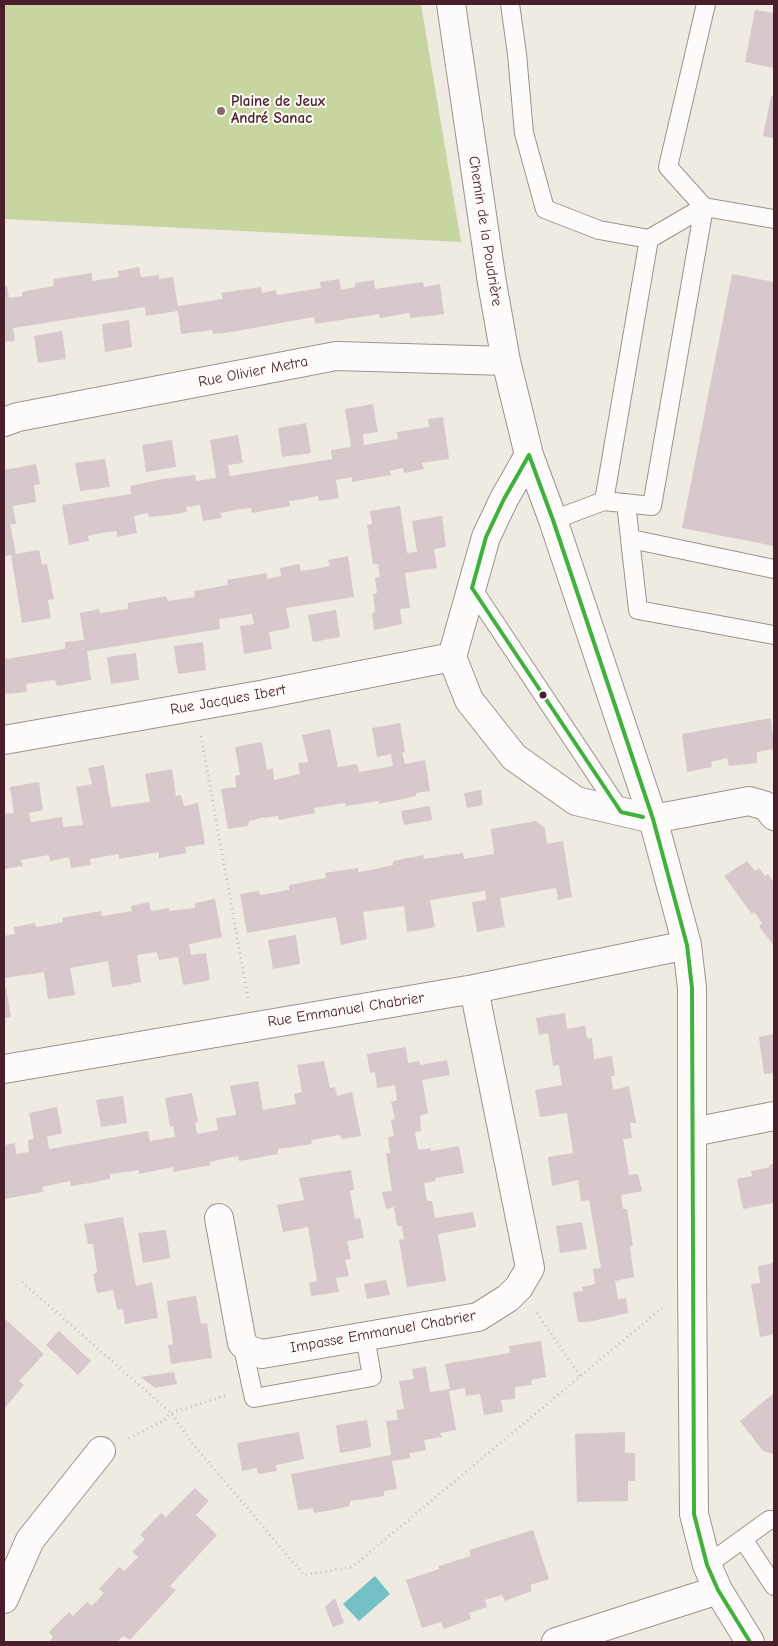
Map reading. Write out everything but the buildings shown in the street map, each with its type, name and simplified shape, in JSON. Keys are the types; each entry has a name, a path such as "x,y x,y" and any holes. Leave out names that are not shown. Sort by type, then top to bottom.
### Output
{"street":[{"name":"Chemin de la Poudrière","path":"451,4 484,234 506,361 529,455 553,520 653,819 687,945 692,988 694,1514 707,1565 718,1590 750,1642"},
{"name":"Rue Olivier Metra","path":"4,422 18,417 336,356 506,361"},
{"path":"529,455 504,499 486,537 452,657 469,700 514,757 576,801 653,819 749,801 766,806 774,816"},
{"name":"Rue Jacques Ibert","path":"4,740 452,657"},
{"name":"Rue Emmanuel Chabrier","path":"4,1069 474,989 687,945"},
{"name":"Impasse Emmanuel Chabrier","path":"242,1343 249,1350 262,1354 478,1317 508,1298 519,1287 530,1268 474,989"},
{"path":"693,1132 774,1116"},
{"path":"219,1218 242,1343"},
{"path":"4,1600 30,1540 101,1452"},
{"path":"556,1642 718,1590"}],"lane":[{"path":"510,4 517,54 524,133 545,208 598,230 649,239 704,207"},
{"path":"706,4 668,167 704,207 774,219"},
{"path":"553,520 604,501 652,506 704,207"},
{"path":"604,501 649,239"},
{"path":"626,503 638,610 774,635"},
{"path":"631,539 774,569"},
{"path":"472,588 621,812"},
{"path":"242,1343 254,1398 372,1377 365,1336"},
{"path":"707,1565 772,1517"},
{"path":"743,1539 774,1586"}],"path":[{"path":"195,706 252,1026"},
{"path":"22,1282 171,1413 192,1444 304,1575 352,1566 692,1283"},
{"path":"519,1287 580,1376"},
{"path":"101,1452 163,1421 171,1413 252,1389"}],"green space":[{"name":"Plaine de Jeux André Sanac","path":"4,4 421,4 461,242 4,219"}],"water":[{"path":"375,1576 390,1594 359,1621 343,1604"}],"transit line":[{"path":"529,455 553,520 653,819 687,945 692,988 694,1514 707,1565 718,1590 750,1642"},
{"path":"529,455 504,499 486,537 472,588 621,812 643,817"}],"place":[{"name":"Plaine de Jeux André Sanac","path":"221,111"}]}
